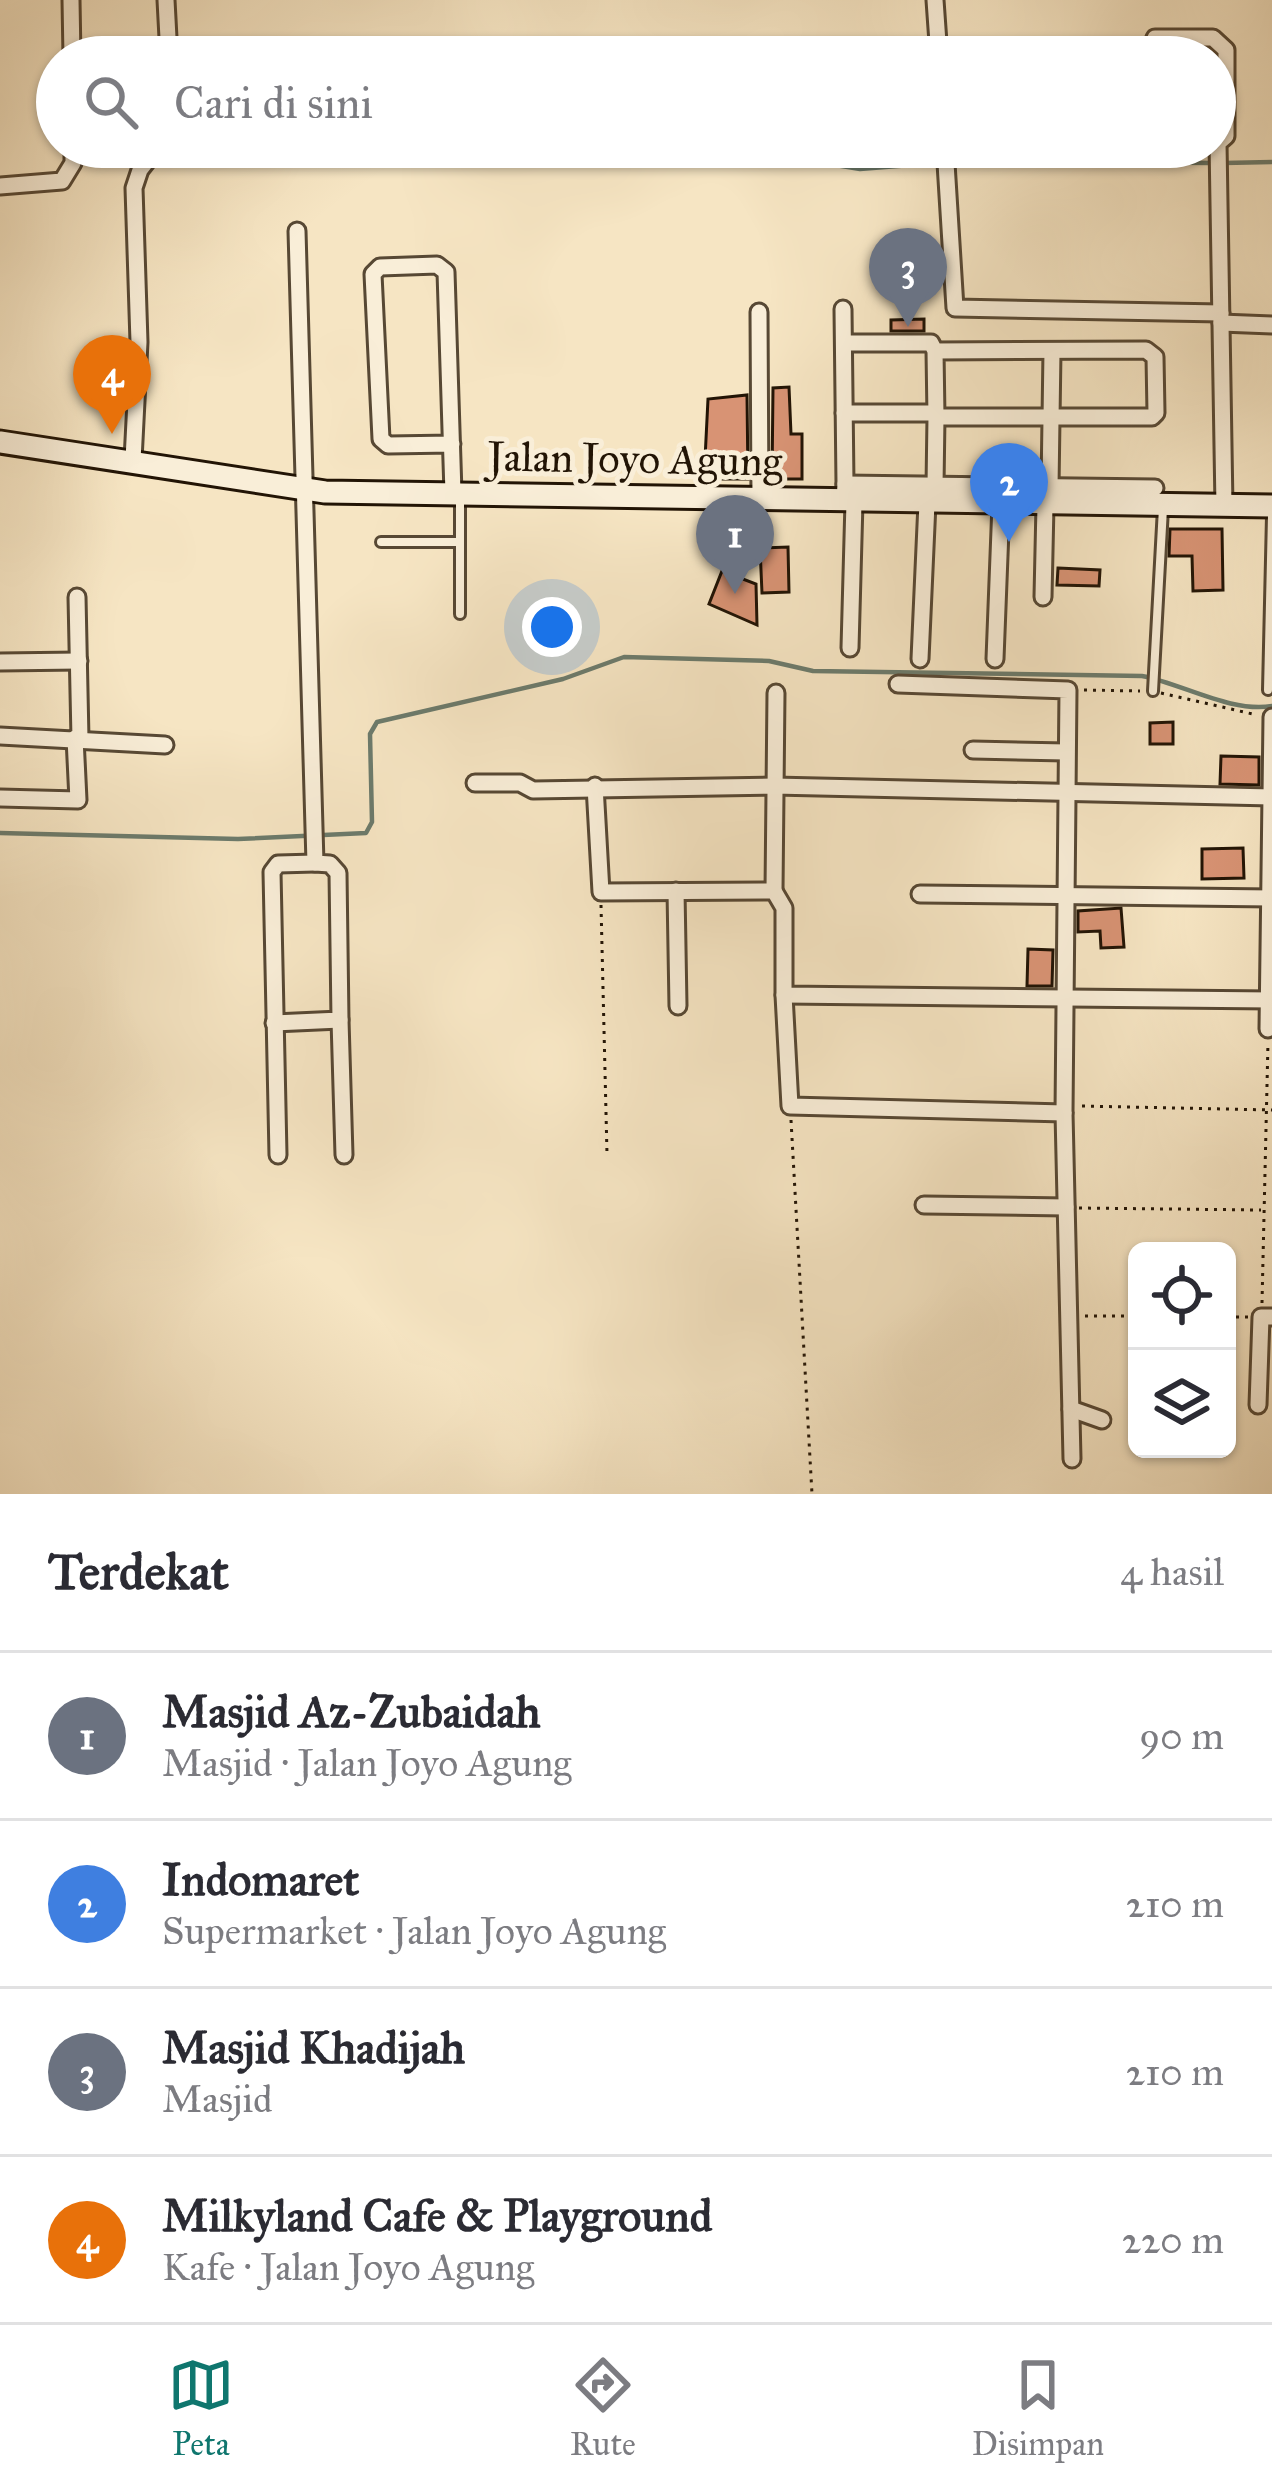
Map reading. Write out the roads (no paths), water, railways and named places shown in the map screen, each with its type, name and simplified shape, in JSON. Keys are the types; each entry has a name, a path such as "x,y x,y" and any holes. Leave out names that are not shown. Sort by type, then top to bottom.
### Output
{"main road":[{"name":"Jalan Joyo Agung","path":"0,442 307,490 760,500 931,494 1001,504 1048,496 1159,497 1224,506 1272,506"}],"street":[{"path":"71,0 72,36"},
{"path":"166,0 168,36"},
{"path":"935,0 938,36"},
{"path":"0,186 62,181 70,168"},
{"path":"133,460 139,342 134,188 142,168"},
{"path":"948,168 956,308 1221,318 1272,325"},
{"path":"1218,168 1224,506"},
{"path":"297,231 315,863"},
{"path":"452,444 388,445 381,439 373,274 380,267 437,265 446,272 457,493"},
{"path":"843,309 850,648"},
{"path":"759,312 760,500"},
{"path":"844,343 931,343 935,351 936,415 920,659"},
{"path":"844,413 1152,417 1156,413 1152,352 935,351"},
{"path":"1043,597 1052,351"},
{"path":"931,494 1048,496"},
{"path":"995,659 1001,504"},
{"path":"0,798 78,800 77,597"},
{"path":"0,662 79,662"},
{"path":"898,684 1068,690 1064,1109 1072,1459"},
{"path":"776,693 774,891 784,908 790,1106 1064,1109"},
{"path":"1268,1029 1272,717"},
{"path":"0,736 165,746"},
{"path":"973,751 1066,752"},
{"path":"475,783 520,783 533,790 774,786 1270,797"},
{"path":"595,786 601,892 774,891"},
{"path":"278,1155 272,872 278,864 315,863 330,864 338,873 344,1155"},
{"path":"676,891 678,1006"},
{"path":"920,895 1270,898"},
{"path":"784,994 1270,1000"},
{"path":"274,1023 340,1020"},
{"path":"924,1205 1066,1207"},
{"path":"1258,1405 1267,1317"},
{"path":"1071,1409 1102,1420"}],"lane":[{"path":"457,493 460,614"},
{"path":"1153,688 1159,497"},
{"path":"1268,690 1272,517"},
{"path":"381,542 460,542"}],"waterway":[{"path":"1236,163 1272,162"},
{"path":"854,168 873,168"},
{"path":"0,833 238,839 366,833 372,822 370,734 377,722 563,679 624,657 769,661 813,671 1142,676 1224,702 1272,706"}],"place":[{"name":"Masjid Khadijah","path":"908,327"},
{"name":"Milkyland Cafe & Playground","path":"112,434"},
{"name":"Indomaret","path":"1009,542"},
{"name":"Masjid Az-Zubaidah","path":"735,594"}]}
